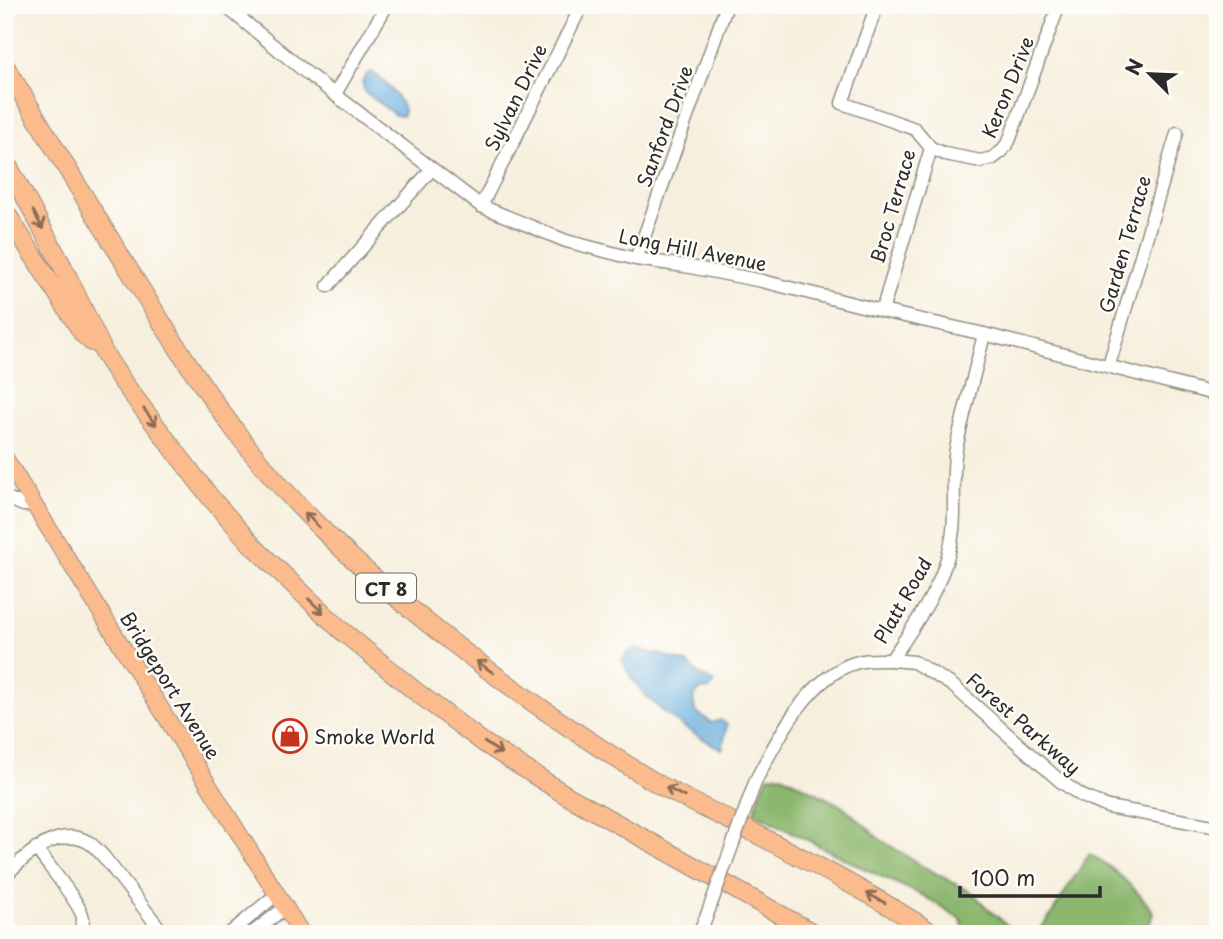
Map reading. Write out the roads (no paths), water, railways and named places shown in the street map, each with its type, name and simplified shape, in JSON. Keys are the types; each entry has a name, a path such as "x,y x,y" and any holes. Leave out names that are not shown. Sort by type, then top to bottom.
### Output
{"highway":[{"name":"CT 8","path":"5,66 161,321 204,384 243,440 327,535 402,603 548,714 650,779 882,901 934,934"},
{"path":"5,160 63,267 104,355 210,497 254,547 341,630 484,743 566,795 815,934"},
{"path":"5,211 83,334 104,355"}],"main road":[{"name":"Bridgeport Avenue","path":"5,458 302,934"}],"street":[{"name":"Long Hill Avenue","path":"224,5 297,66 481,206 566,241 636,259 728,273 1109,365 1218,395"},
{"path":"335,94 387,5"},
{"name":"Sylvan Drive","path":"481,206 582,5"},
{"name":"Sanford Drive","path":"636,259 727,5"},
{"name":"Broc Terrace","path":"877,5 842,103 915,129 931,148 882,311"},
{"name":"Keron Drive","path":"931,148 945,154 981,161 993,158 1002,151 1009,141 1059,5"},
{"name":"Garden Terrace","path":"1109,365 1177,133"},
{"path":"328,286 432,169"},
{"name":"Platt Road","path":"699,934 755,780 780,735 806,699 835,673 857,662 891,660 938,582 948,558 953,532 956,450 984,334"},
{"path":"5,497 23,505 34,505"},
{"name":"Forest Parkway","path":"891,660 914,662 952,685 1060,780 1082,796 1108,807 1218,827"},
{"path":"5,876 36,849 58,839 86,840 95,846 164,934"},
{"path":"36,849 81,912 82,925 78,934"},
{"path":"229,934 282,900"},
{"path":"251,934 282,900"}],"water":[{"path":"371,72 395,95 403,107 402,116 395,115 365,92 362,82"},
{"path":"636,649 687,663 715,683 710,689 699,690 693,699 695,711 712,723 721,720 727,725 722,749 676,722 645,695 622,661 628,652"}],"place":[{"name":"Smoke World","path":"290,736"}]}
